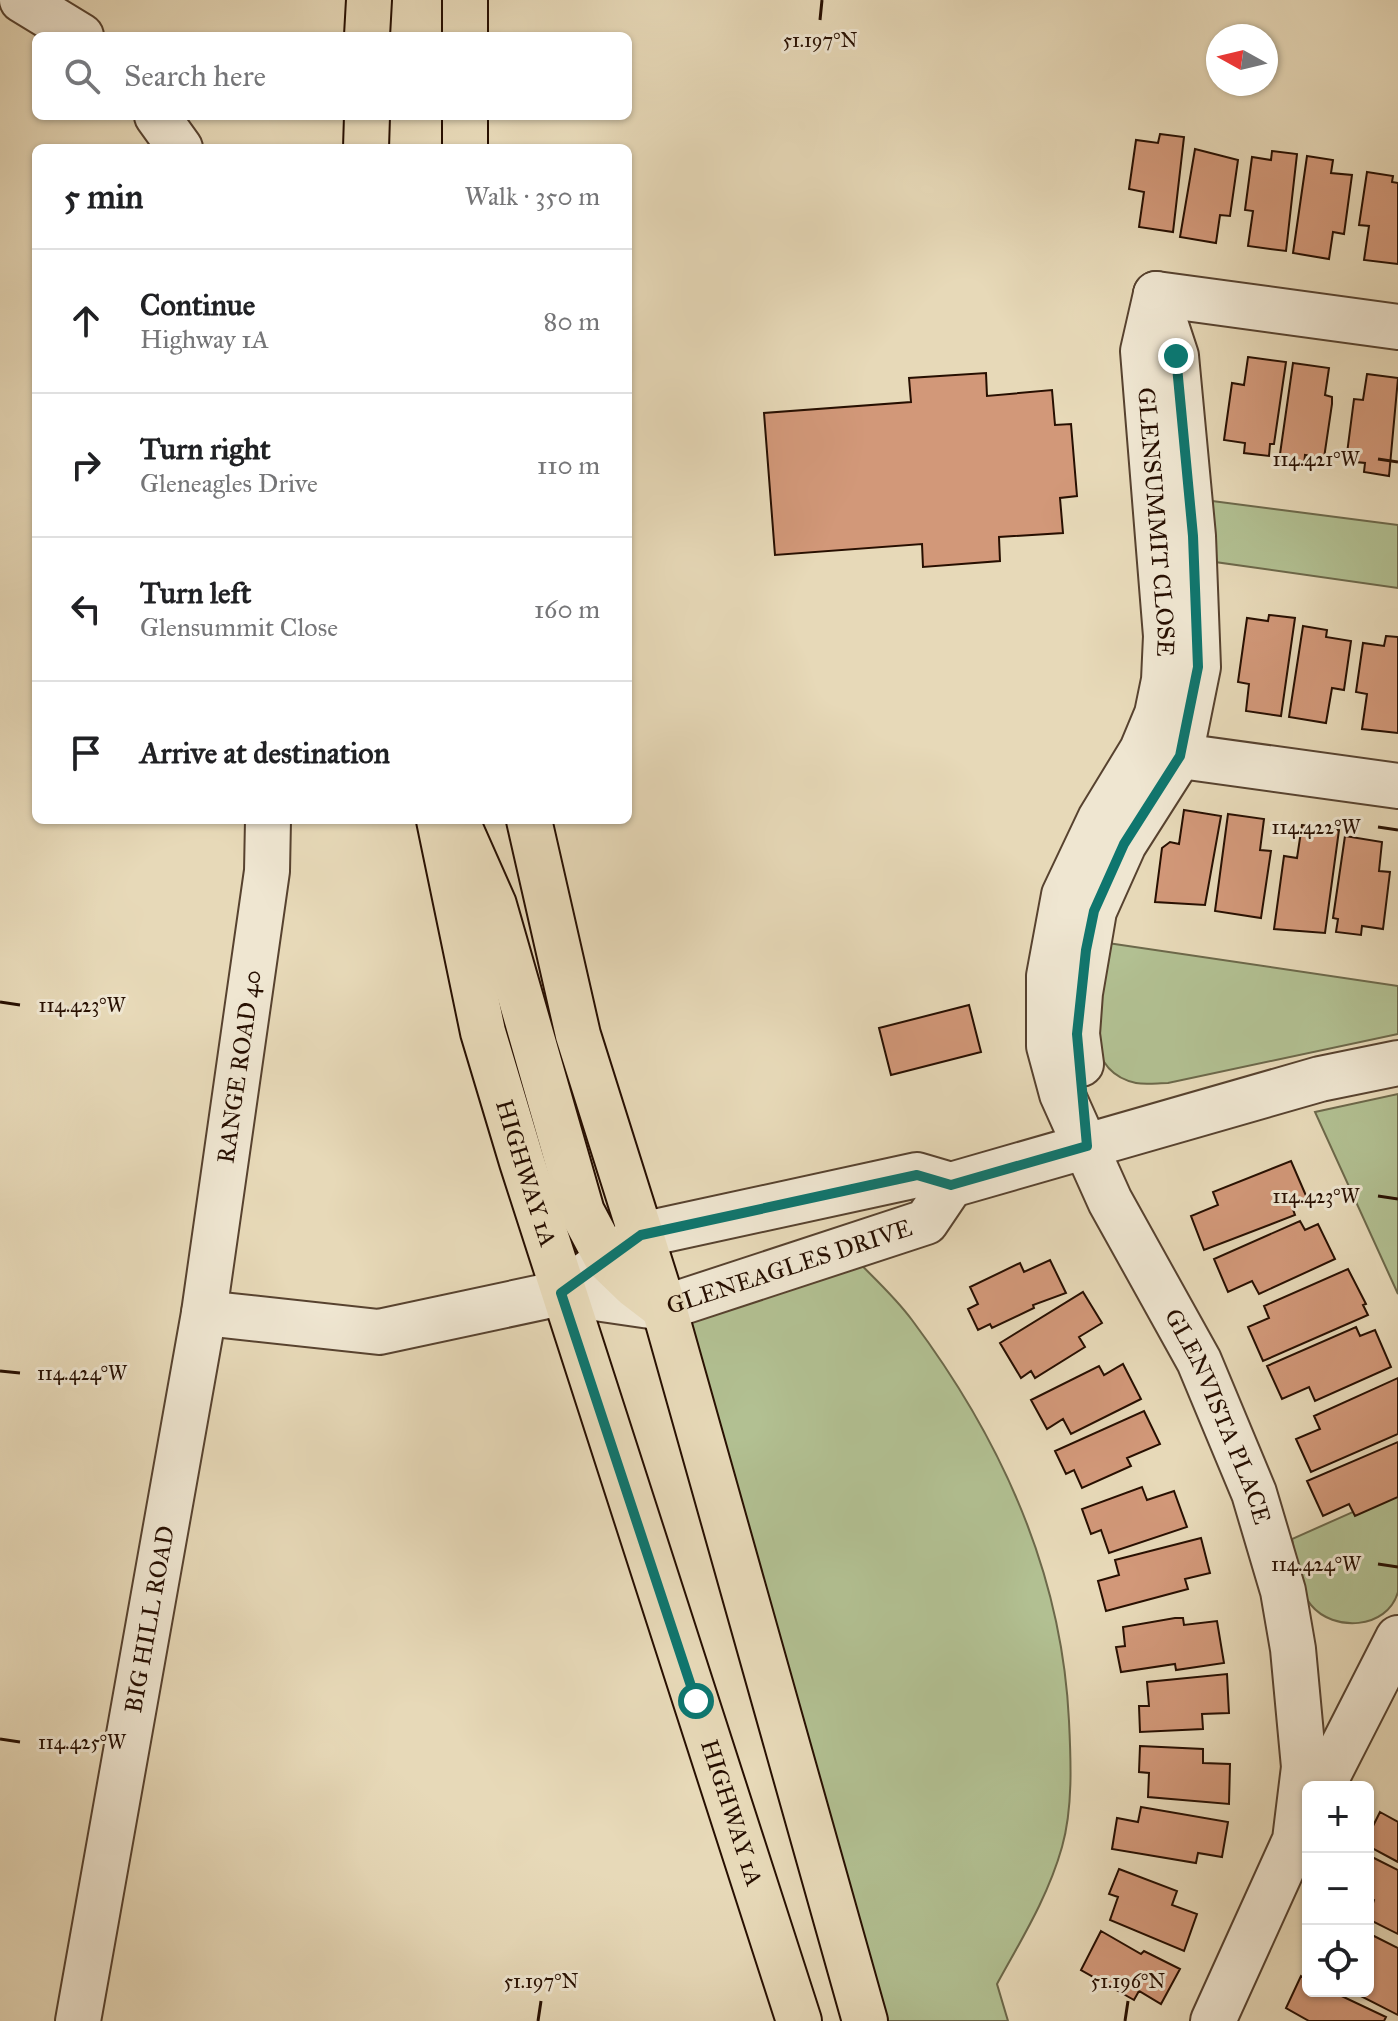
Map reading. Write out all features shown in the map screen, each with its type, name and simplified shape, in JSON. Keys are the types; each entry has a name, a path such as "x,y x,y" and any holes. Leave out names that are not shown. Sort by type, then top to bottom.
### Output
{"main road":[{"path":"367,32 369,0"},
{"path":"465,0 465,32"},
{"path":"366,144 367,120"},
{"path":"465,120 465,144"},
{"name":"HIGHWAY 1A","path":"440,824 483,1032 561,1293 799,2021"},
{"path":"458,824 494,905 582,1212 624,1247 664,1308 865,2021"},
{"path":"530,824 624,1247"}],"street":[{"path":"22,0 74,32"},
{"path":"160,120 177,144"},
{"name":"GLENSUMMIT CLOSE","path":"1087,1146 1062,1094 1049,1046 1049,976 1064,895 1100,819 1161,753 1157,714 1164,680 1165,651 1143,351 1156,294 1398,327"},
{"path":"1161,753 1398,786"},
{"name":"RANGE ROAD 40","path":"204,1313 267,871 268,824"},
{"name":"GLENEAGLES DRIVE","path":"561,1293 624,1247 917,1175 951,1185 1320,1079 1398,1063"},
{"name":"GLENVISTA PLACE","path":"1087,1146 1110,1201 1199,1361 1254,1493 1283,1591 1298,1685 1304,1767 1301,1827 1213,2021"},
{"name":"GLENEAGLES DRIVE","path":"204,1313 379,1332 561,1293 664,1308 926,1222 951,1185"},
{"name":"BIG HILL ROAD","path":"78,2021 204,1313"},
{"path":"1325,1781 1398,1638"}],"green space":[{"path":"1189,498 1398,525 1398,588 1194,559"},
{"path":"1101,942 1398,986 1398,1034 1168,1083 1136,1083 1117,1075 1104,1062 1097,1045 1094,1003"},
{"path":"1398,1094 1398,1294 1315,1112"},
{"path":"846,1249 905,1310 973,1412 1021,1509 1040,1560 1054,1612 1064,1666 1069,1721 1070,1801 1062,1847 1049,1883 997,1984 1008,2021 864,2021 664,1308"},
{"path":"1398,1492 1398,1592 1392,1605 1383,1614 1359,1623 1332,1620 1321,1614 1306,1598 1292,1539"}],"building":[{"path":"1160,134 1184,137 1173,232 1139,227 1144,192 1129,189 1136,140 1158,143"},
{"path":"1195,149 1238,160 1230,216 1220,215 1216,243 1180,237"},
{"path":"1272,151 1297,154 1286,251 1248,246 1253,211 1245,210 1252,157 1271,160"},
{"path":"1307,156 1333,160 1331,173 1352,175 1344,234 1333,232 1329,259 1293,253"},
{"path":"1367,172 1393,176 1392,182 1398,183 1398,264 1364,260 1369,226 1359,225"},
{"path":"1248,357 1286,362 1274,444 1270,444 1269,456 1244,453 1245,443 1224,440 1232,383 1244,385"},
{"path":"1293,363 1329,368 1325,395 1332,397 1332,404 1324,458 1305,455 1304,465 1279,461"},
{"path":"986,373 987,396 1052,390 1055,425 1071,424 1077,496 1060,498 1063,533 999,537 1000,561 923,567 922,544 775,555 764,413 911,402 909,378"},
{"path":"1367,374 1398,378 1389,476 1364,472 1365,463 1346,461 1354,399 1363,400"},
{"path":"1269,615 1295,618 1281,716 1246,711 1249,684 1238,682 1247,618 1268,621"},
{"path":"1303,626 1327,630 1326,637 1351,641 1344,690 1332,688 1326,723 1289,717"},
{"path":"1386,636 1398,637 1398,733 1362,729 1367,694 1356,692 1363,643 1384,646"},
{"path":"1184,810 1221,816 1205,905 1155,902 1162,848 1170,842 1179,844"},
{"path":"1228,814 1264,819 1260,850 1271,851 1261,918 1215,911"},
{"path":"1302,825 1339,830 1325,933 1274,929 1284,856 1297,858"},
{"path":"1345,836 1382,842 1379,871 1390,872 1383,929 1362,926 1361,935 1336,932 1338,919 1333,918"},
{"path":"969,1005 981,1052 891,1075 879,1028"},
{"path":"1291,1161 1307,1198 1291,1204 1295,1215 1204,1250 1191,1216 1218,1205 1213,1192"},
{"path":"1300,1221 1305,1230 1318,1224 1335,1259 1259,1294 1252,1281 1228,1292 1214,1259"},
{"path":"1050,1260 1066,1293 1033,1305 1034,1308 992,1328 990,1324 978,1330 968,1309 978,1304 970,1287 1020,1263 1024,1272"},
{"path":"1348,1269 1366,1304 1363,1305 1368,1315 1263,1361 1248,1327 1269,1318 1264,1306"},
{"path":"1083,1292 1102,1323 1079,1337 1085,1347 1035,1378 1031,1371 1021,1378 1000,1343"},
{"path":"1356,1327 1360,1336 1375,1330 1391,1367 1315,1401 1309,1387 1282,1399 1267,1366"},
{"path":"1123,1364 1141,1399 1071,1434 1063,1419 1047,1429 1031,1400 1099,1366 1104,1375"},
{"path":"1398,1378 1398,1434 1311,1472 1296,1439 1320,1429 1314,1416"},
{"path":"1144,1411 1160,1444 1127,1458 1131,1466 1082,1488 1074,1470 1066,1474 1055,1451"},
{"path":"1398,1442 1398,1497 1355,1516 1349,1504 1323,1516 1307,1481"},
{"path":"1142,1487 1147,1500 1174,1491 1187,1527 1109,1553 1101,1530 1091,1534 1082,1509"},
{"path":"1201,1538 1210,1573 1185,1579 1188,1589 1106,1611 1098,1581 1119,1575 1115,1560"},
{"path":"1183,1618 1184,1625 1217,1621 1224,1663 1176,1670 1175,1664 1121,1672 1116,1647 1125,1646 1123,1627"},
{"path":"1227,1674 1229,1713 1202,1714 1203,1729 1140,1732 1139,1706 1149,1706 1147,1682"},
{"path":"1140,1746 1203,1749 1203,1763 1230,1764 1229,1804 1148,1797 1149,1773 1139,1772"},
{"path":"1141,1807 1228,1822 1222,1857 1198,1853 1196,1863 1112,1849 1117,1818 1138,1822"},
{"path":"1380,1812 1398,1822 1398,1862 1374,1849 1374,1824"},
{"path":"1374,1858 1398,1870 1398,1934 1374,1922"},
{"path":"1119,1869 1177,1891 1172,1905 1197,1914 1184,1951 1110,1920 1118,1897 1109,1894"},
{"path":"1101,1931 1141,1954 1144,1951 1180,1969 1161,2004 1139,1991 1134,2000 1081,1970"},
{"path":"1374,1936 1398,1948 1398,2015 1363,1997 1374,1997"},
{"path":"1301,1976 1302,1997 1344,1997 1386,2017 1384,2021 1309,2021 1286,2008"}],"route":[{"path":"696,1701 561,1293 641,1235 917,1175 951,1185 1087,1146 1077,1034 1080,993 1094,911 1124,844 1180,756 1194,701 1198,667 1193,536 1176,356"}]}
